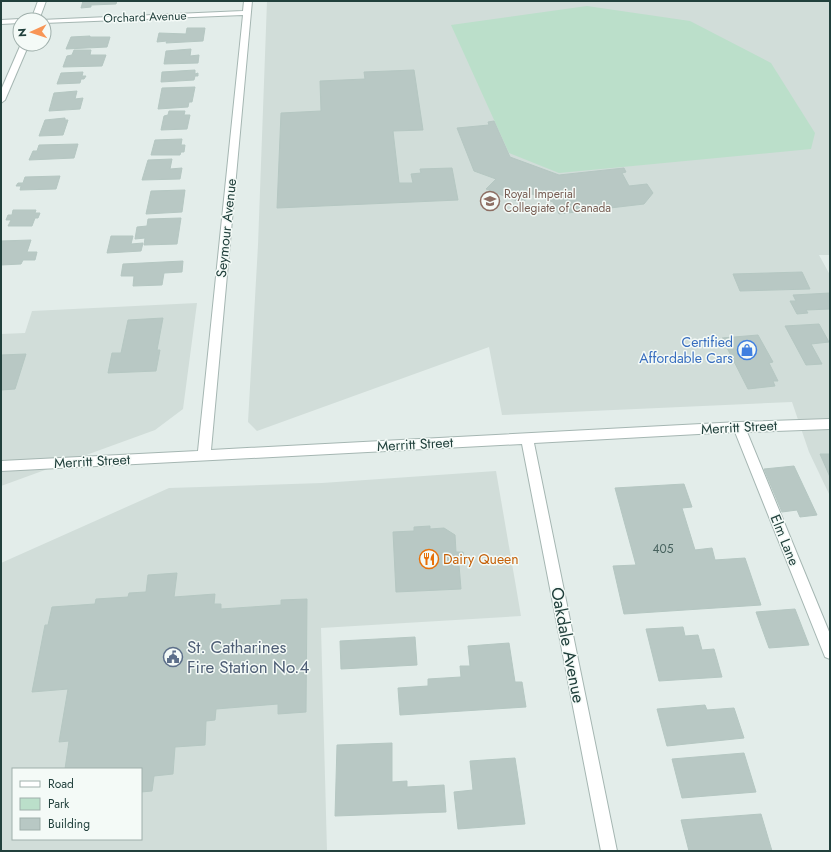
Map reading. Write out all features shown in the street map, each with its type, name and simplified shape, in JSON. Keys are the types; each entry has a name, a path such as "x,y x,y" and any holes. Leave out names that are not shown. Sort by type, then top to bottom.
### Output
{"street":[{"path":"38,12 42,1"},
{"name":"Seymour Avenue","path":"204,454 248,1"},
{"name":"Orchard Avenue","path":"52,21 246,13"},
{"path":"1,22 12,22"},
{"path":"1,100 22,52"},
{"name":"Merritt Street","path":"1,466 204,454 527,439 739,427 830,424"},
{"name":"Elm Lane","path":"739,427 830,652"},
{"name":"Oakdale Avenue","path":"527,439 609,851"}],"shaded area":[{"name":"Royal Imperial Collegiate of Canada","path":"267,1 830,1 830,255 819,255 830,275 830,496 809,452 792,402 502,415 489,347 257,431 248,422 258,245"},
{"path":"197,303 183,409 155,430 1,486 1,334 25,333 32,311"},
{"path":"496,471 521,616 321,628 327,851 1,851 1,563 169,488 322,483"}],"green space":[{"path":"587,6 690,21 771,63 815,133 811,149 559,173 509,153 451,25"}],"building":[{"path":"83,1 117,1 116,4 91,5 91,7 81,8"},
{"path":"187,28 205,28 203,41 157,42 159,33 186,34"},
{"path":"71,37 110,37 107,47 66,49"},
{"path":"191,49 190,56 199,55 198,63 164,64 166,51"},
{"path":"74,50 91,50 90,55 106,55 102,66 63,67 67,56 72,55"},
{"path":"195,70 195,74 198,73 198,76 195,76 194,80 161,82 162,72"},
{"path":"414,70 423,130 393,131 399,183 413,183 411,174 421,173 420,169 452,168 458,200 277,208 281,113 321,111 320,81 365,79 364,72"},
{"path":"83,72 82,76 86,76 84,79 81,79 80,83 57,84 61,73"},
{"path":"195,87 192,102 189,102 188,107 158,109 162,88"},
{"path":"77,91 75,99 83,98 80,109 49,111 54,93"},
{"path":"169,111 185,111 184,115 190,115 187,129 161,130 164,116 168,115"},
{"path":"65,118 65,120 68,120 63,135 39,136 45,120"},
{"path":"494,121 510,157 559,175 624,168 626,172 622,173 629,186 647,184 653,193 644,204 559,214 553,202 532,194 522,203 486,189 496,179 474,171 457,128 489,125 488,122"},
{"path":"182,139 181,145 185,145 184,152 181,152 180,155 151,155 155,140"},
{"path":"78,144 74,158 29,160 33,151 37,151 39,145"},
{"path":"172,159 170,169 182,168 180,179 142,180 148,160"},
{"path":"60,176 56,189 20,190 21,186 16,186 18,183 23,183 25,177"},
{"path":"185,190 182,212 146,214 151,191"},
{"path":"13,210 36,210 35,213 40,213 38,218 35,218 32,226 8,226 11,220 6,220 8,215 12,215"},
{"path":"181,218 177,244 144,245 145,238 135,239 137,227 147,226 148,219"},
{"path":"111,236 133,236 131,244 143,243 141,251 107,253"},
{"path":"31,240 27,252 37,252 35,260 23,260 21,264 1,265 1,241"},
{"path":"183,261 182,272 164,273 162,285 133,286 134,276 121,276 123,264"},
{"path":"802,272 810,289 740,291 733,274"},
{"path":"830,293 830,309 806,310 808,313 797,314 790,301 796,301 793,295"},
{"path":"163,318 157,350 160,350 156,371 108,373 112,353 121,353 128,320"},
{"path":"819,324 829,342 811,344 822,364 806,365 785,326"},
{"name":"Certified Affordable Cars","path":"758,335 773,362 769,363 778,381 773,381 775,386 748,389 722,338"},
{"path":"26,354 15,389 1,390 1,355"},
{"path":"820,454 830,454 830,477"},
{"path":"794,466 817,515 800,517 797,510 782,512 764,469"},
{"path":"684,484 692,507 682,508 695,550 712,548 715,560 745,558 761,605 624,614 613,566 636,565 615,488"},
{"name":"Dairy Queen","path":"430,526 430,529 444,528 455,535 456,552 463,552 465,565 459,565 461,589 396,592 393,532 414,531 414,527"},
{"name":"St. Catharines Fire Station No.4","path":"177,573 174,597 215,594 214,604 221,604 221,609 281,605 281,600 307,599 306,712 278,714 278,704 216,709 215,720 206,721 205,745 175,747 173,774 154,776 152,791 142,792 142,768 65,768 69,741 59,742 68,689 32,692 45,625 48,625 52,607 95,604 96,599 128,597 129,593 146,592 148,575"},
{"path":"795,609 809,645 769,648 756,612"},
{"path":"683,627 685,636 698,635 702,650 714,649 722,677 659,681 646,629"},
{"path":"415,637 417,665 341,669 340,641"},
{"path":"509,643 515,682 522,682 526,707 400,715 398,688 428,686 428,679 461,677 460,666 470,666 468,646"},
{"path":"705,705 707,710 734,708 744,738 667,746 657,709"},
{"path":"392,743 392,782 407,781 407,787 444,785 446,812 335,816 337,745"},
{"path":"744,753 756,792 682,798 672,759"},
{"path":"515,758 525,824 458,829 454,792 473,790 470,761"},
{"path":"761,814 772,851 689,851 681,820"}],"place":[{"name":"Royal Imperial Collegiate of Canada","path":"490,201"},
{"name":"Certified Affordable Cars","path":"747,350"},
{"name":"Dairy Queen","path":"429,559"},
{"name":"St. Catharines Fire Station No.4","path":"173,657"}]}
